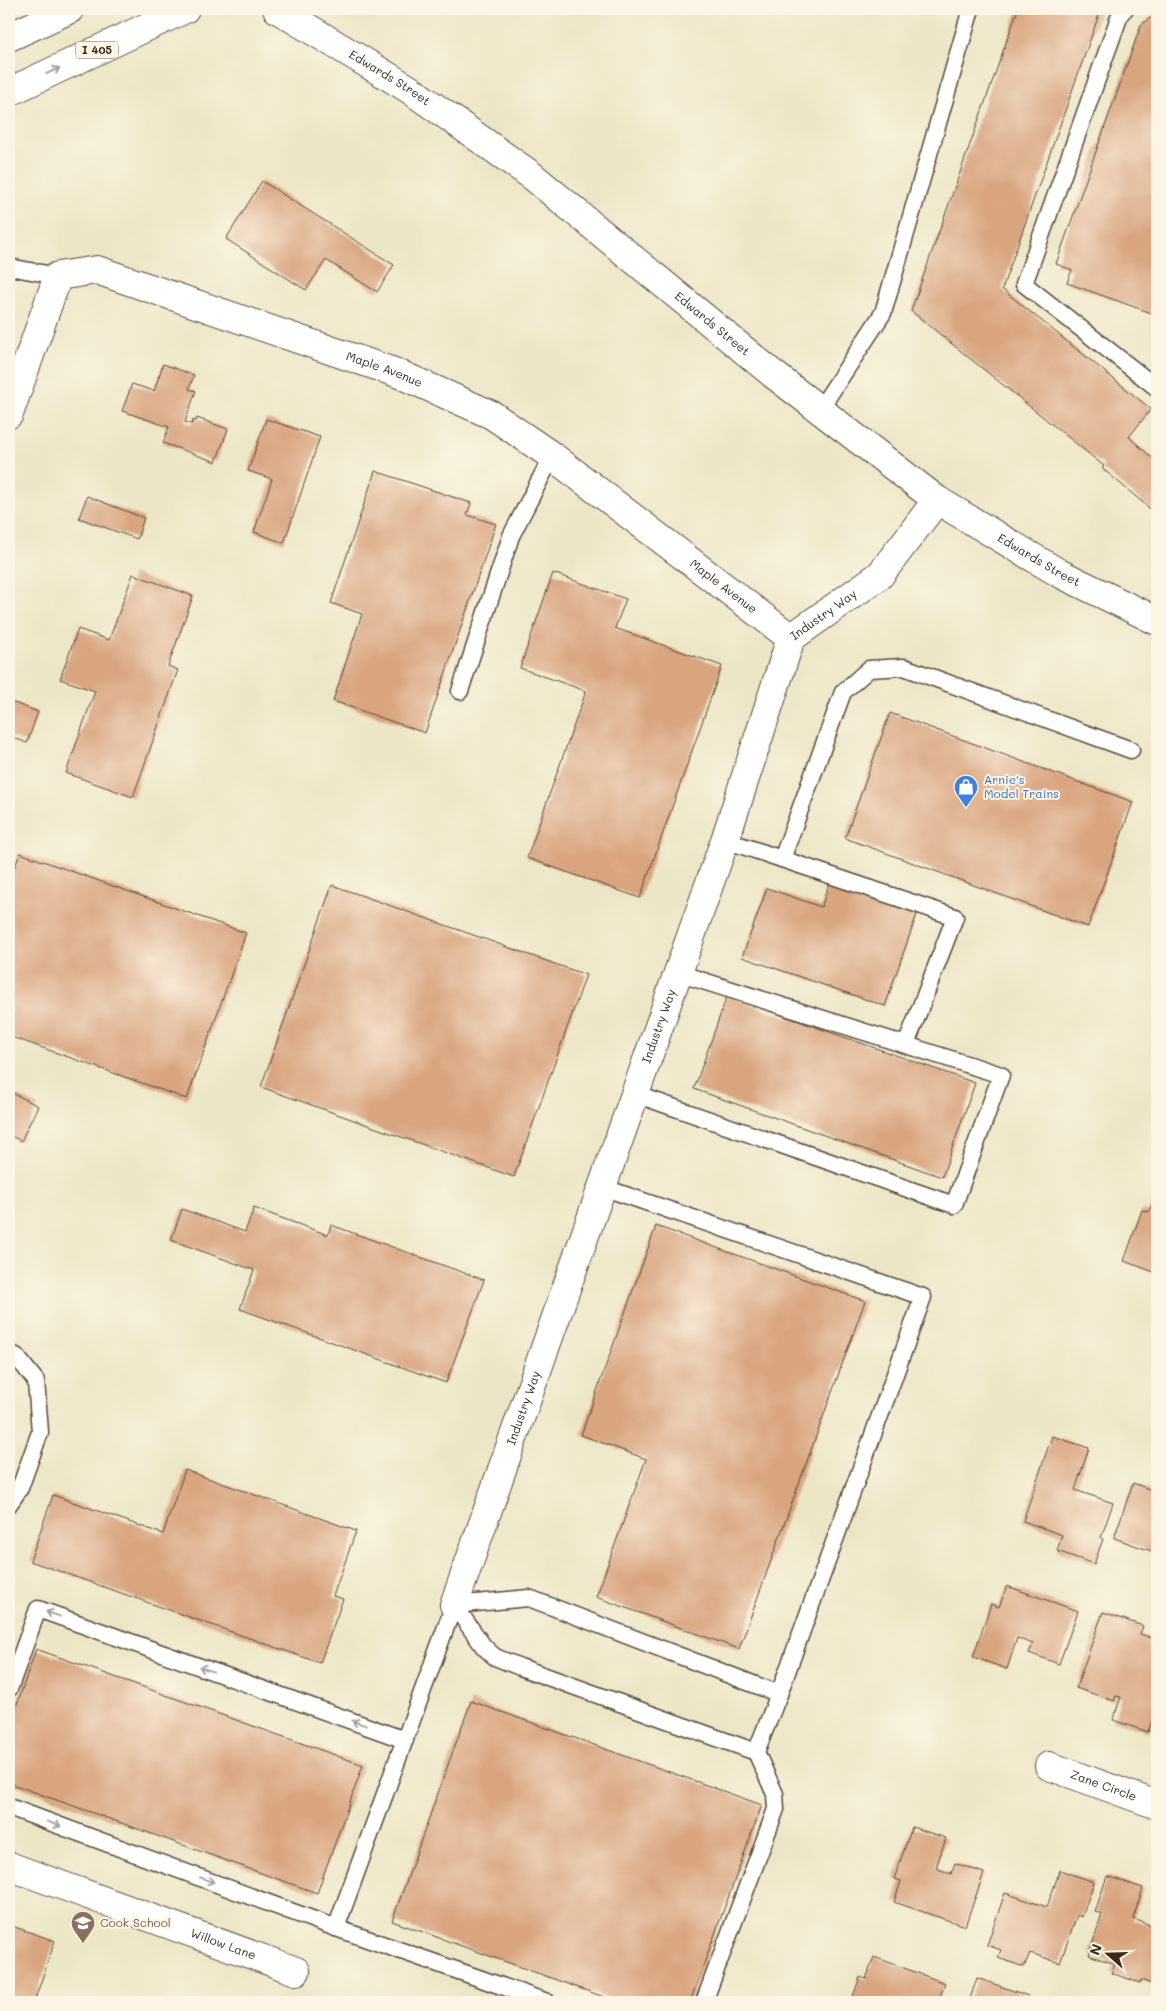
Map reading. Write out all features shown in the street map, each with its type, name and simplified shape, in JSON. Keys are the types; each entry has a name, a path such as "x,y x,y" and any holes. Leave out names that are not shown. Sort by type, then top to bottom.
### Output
{"main road":[{"path":"9,37 70,9"},
{"name":"I 405","path":"9,92 185,9"},
{"name":"Edwards Street","path":"276,9 409,89 531,175 773,374 936,500 1059,573 1157,621"},
{"name":"Maple Avenue","path":"58,276 97,270 397,373 492,416 552,456 791,638"},
{"path":"9,414 58,276"},
{"name":"Industry Way","path":"454,1605 725,840 791,638 880,575 936,500"},
{"name":"Zane Circle","path":"1049,1766 1157,1805"},
{"name":"Willow Lane","path":"9,1866 296,1971"}],"lane":[{"path":"820,410 883,313 971,9"},
{"path":"1125,9 1121,12 1024,284 1157,388"},
{"path":"9,267 58,276"},
{"path":"460,691 511,536 552,456"},
{"path":"782,859 843,692 869,669 904,667 1131,750"},
{"path":"725,840 955,917 906,1045"},
{"path":"635,1094 954,1205 1001,1075 678,972"},
{"path":"602,1187 923,1297 779,1694 756,1752"},
{"path":"9,1353 16,1356 36,1381 40,1432 20,1488 9,1504"},
{"path":"454,1605 529,1598 779,1694"},
{"path":"336,1928 454,1605"},
{"path":"454,1605 484,1646 495,1657 756,1752 775,1794 776,1809 704,2002"},
{"path":"9,1689 38,1609 405,1740"},
{"path":"9,1807 336,1928 547,2002"}],"building":[{"path":"1018,9 1101,9 1002,289 1151,409 1129,437 1157,462 1157,510 1155,513 1102,468 1104,466 911,311"},
{"path":"1157,13 1157,315 1067,283 1072,270 1056,264 1141,25"},
{"path":"262,181 394,265 377,292 326,260 306,290 226,239"},
{"path":"163,364 194,375 189,389 196,391 185,422 192,424 193,420 196,421 197,418 228,429 216,462 163,443 169,427 122,411 132,384 154,391"},
{"path":"266,419 320,437 284,543 254,532 272,479 248,471"},
{"path":"375,471 471,503 467,515 496,524 425,733 333,701 362,614 331,603"},
{"path":"87,496 144,518 137,539 79,518"},
{"path":"553,573 626,599 615,628 722,666 640,898 527,858 586,691 520,668"},
{"path":"133,574 193,596 168,666 178,670 133,797 66,773 95,691 60,679 78,629 109,640"},
{"path":"9,701 38,712 27,743 9,736"},
{"path":"890,713 1133,802 1088,927 845,838"},
{"path":"20,853 246,933 187,1099 9,1036 9,883"},
{"path":"830,881 918,911 885,1006 742,957 767,888 821,907"},
{"path":"332,885 586,975 514,1177 261,1087"},
{"path":"727,996 975,1083 942,1177 694,1089"},
{"path":"9,1091 38,1106 21,1141 9,1135"},
{"path":"1157,1189 1157,1273 1124,1261 1142,1210 1149,1212"},
{"path":"254,1208 328,1235 331,1225 484,1280 446,1383 240,1309 254,1270 171,1240 182,1209 245,1232"},
{"path":"656,1226 865,1301 739,1649 596,1597 646,1459 581,1435"},
{"path":"1052,1436 1089,1448 1075,1490 1113,1503 1094,1564 1057,1551 1062,1535 1023,1521"},
{"path":"185,1470 356,1531 333,1596 343,1599 320,1663 30,1561 53,1495 163,1534"},
{"path":"1133,1483 1157,1492 1157,1553 1114,1538"},
{"path":"1007,1586 1078,1611 1059,1664 1029,1653 1033,1644 1017,1638 1007,1669 973,1657 991,1604 999,1607"},
{"path":"1103,1612 1143,1626 1140,1634 1157,1640 1157,1706 1148,1732 1113,1720 1121,1697 1116,1696 1114,1701 1076,1688"},
{"path":"36,1649 363,1765 317,1893 9,1783 9,1727"},
{"path":"471,1701 762,1805 690,2002 618,2002 392,1921"},
{"path":"912,1827 946,1838 936,1868 951,1874 955,1863 984,1873 965,1926 894,1902 901,1881 894,1879"},
{"path":"1060,1870 1094,1882 1082,1917 1077,1915 1060,1963 1030,1953 1024,1967 998,1958 1001,1950 987,1945 1005,1893 1047,1907"},
{"path":"1107,1876 1143,1888 1133,1919 1157,1927 1157,1986 1141,1980 1140,1983 1111,1973 1115,1964 1089,1955 1102,1914 1095,1912"},
{"path":"9,1925 55,1941 34,2002 9,2002"},
{"path":"874,1957 945,1983 938,2002 851,2002 860,1977 866,1979"},
{"path":"977,1978 1028,1996 1025,2002 969,2002"}],"place":[{"name":"Arnie's Model Trains","path":"966,808"},
{"name":"Cook School","path":"83,1944"}]}
